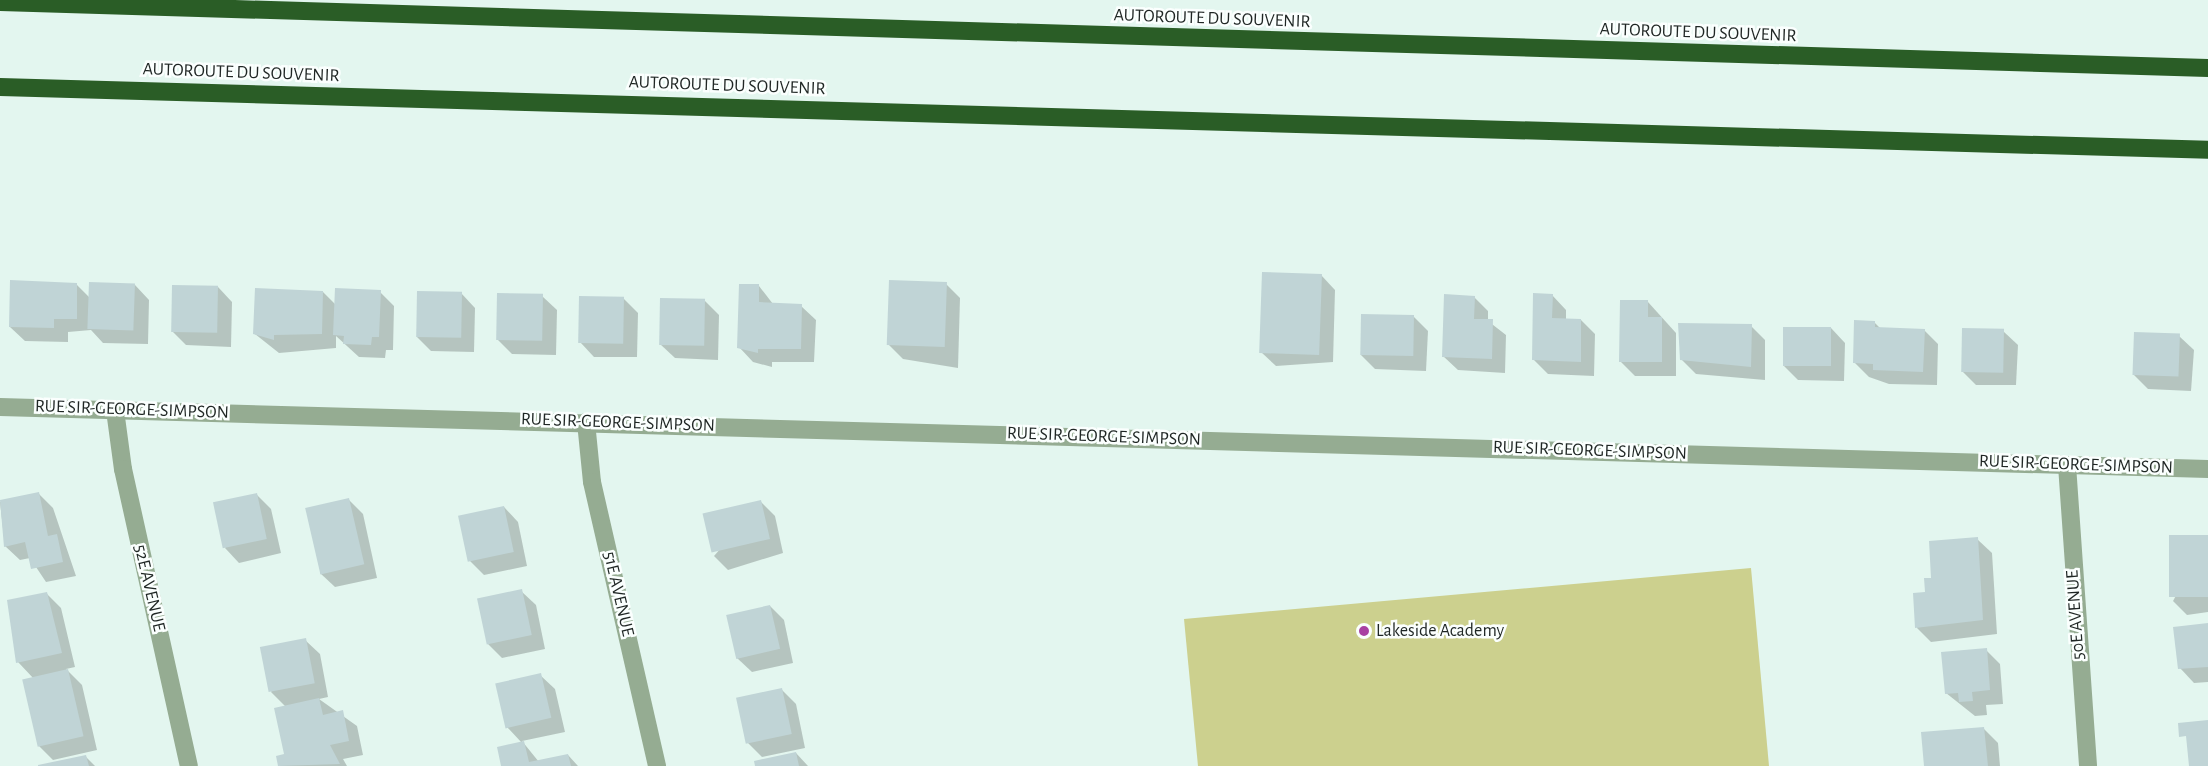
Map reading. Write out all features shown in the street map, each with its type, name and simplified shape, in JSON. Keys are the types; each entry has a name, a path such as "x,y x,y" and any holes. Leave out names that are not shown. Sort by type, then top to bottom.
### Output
{"highway":[{"name":"AUTOROUTE DU SOUVENIR","path":"0,2 2208,68"},
{"name":"AUTOROUTE DU SOUVENIR","path":"0,87 2208,150"}],"street":[{"name":"RUE SIR-GEORGE-SIMPSON","path":"0,407 2208,469"},
{"name":"52E AVENUE","path":"115,410 123,469 189,766"},
{"name":"51E AVENUE","path":"586,422 592,482 657,766"},
{"name":"50E AVENUE","path":"2067,465 2088,766"}],"green space":[{"path":"1751,568 1769,766 1198,766 1184,619"}],"building":[{"path":"1262,272 1322,274 1319,355 1259,353"},
{"path":"10,280 77,283 77,319 54,319 54,328 9,327"},
{"path":"889,280 947,282 945,347 887,345"},
{"path":"89,282 135,284 133,331 87,329"},
{"path":"739,284 759,284 759,302 802,304 801,349 758,349 758,353 737,348"},
{"path":"172,285 218,286 217,333 171,332"},
{"path":"255,288 323,291 322,334 274,335 274,340 253,334"},
{"path":"335,288 381,290 379,337 372,337 371,345 343,344 344,336 333,335"},
{"path":"417,291 462,292 461,338 416,337"},
{"path":"497,293 543,294 542,341 496,340"},
{"path":"1533,293 1553,294 1552,318 1581,319 1581,362 1532,360"},
{"path":"1444,294 1475,296 1474,319 1493,319 1492,359 1442,357"},
{"path":"579,296 624,297 623,344 578,343"},
{"path":"660,298 705,299 704,346 659,345"},
{"path":"1620,300 1648,300 1648,317 1662,317 1662,362 1619,362"},
{"path":"1361,314 1414,315 1413,356 1360,355"},
{"path":"1854,320 1875,321 1875,327 1925,329 1923,372 1873,370 1873,364 1853,363"},
{"path":"1678,323 1752,324 1751,367 1680,360"},
{"path":"1783,327 1831,327 1831,366 1783,366"},
{"path":"1962,328 2004,329 2003,373 1961,372"},
{"path":"2134,332 2180,334 2178,377 2132,375"},
{"path":"39,492 48,536 57,534 63,562 31,569 25,542 4,547 0,500"},
{"path":"257,493 267,539 223,548 213,502"},
{"path":"349,498 364,564 320,574 305,508"},
{"path":"761,500 770,539 712,552 703,513"},
{"path":"504,506 514,552 468,562 458,516"},
{"path":"2169,535 2208,535 2208,597 2169,597"},
{"path":"1978,537 1983,620 1915,628 1913,593 1925,592 1924,578 1931,578 1929,541"},
{"path":"522,589 532,635 487,645 477,599"},
{"path":"47,592 62,653 16,663 7,600"},
{"path":"770,605 780,649 736,659 726,615"},
{"path":"2208,623 2208,667 2178,669 2173,627"},
{"path":"306,638 315,683 269,692 260,647"},
{"path":"1987,648 1990,690 1972,692 1973,701 1959,702 1958,693 1945,694 1941,652"},
{"path":"68,669 84,736 38,747 22,680"},
{"path":"541,673 551,718 506,728 495,684"},
{"path":"782,688 792,734 746,744 736,698"},
{"path":"319,698 323,715 343,710 349,741 330,745 340,764 278,766 276,756 284,754 274,708"},
{"path":"2208,720 2208,766 2189,766 2186,736 2179,737 2178,723"},
{"path":"1984,727 1988,766 1924,766 1921,732"},
{"path":"524,741 529,762 568,754 571,766 501,766 497,747"},
{"path":"796,752 799,766 755,766 754,761"},
{"path":"86,755 89,766 38,766 38,765"}],"place":[{"name":"Lakeside Academy","path":"1364,631"}]}
